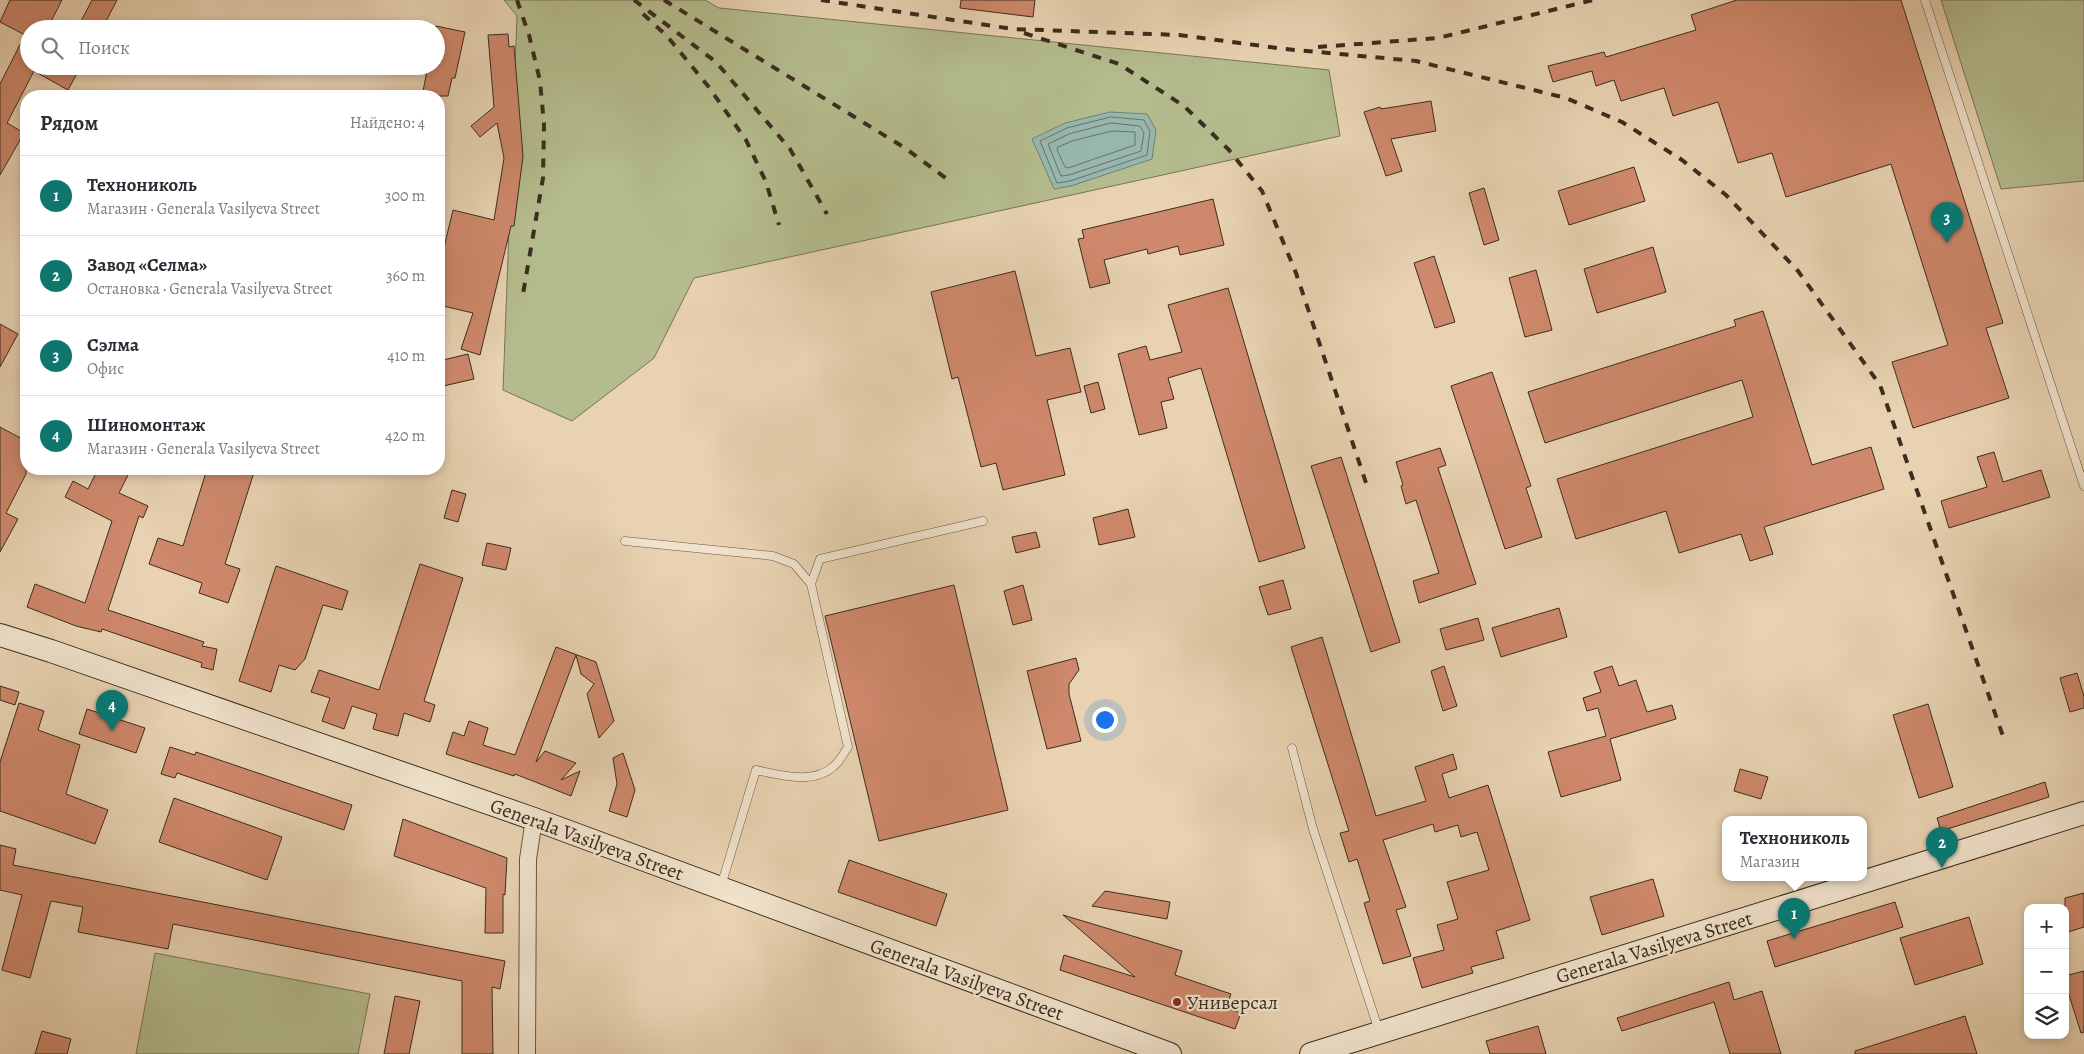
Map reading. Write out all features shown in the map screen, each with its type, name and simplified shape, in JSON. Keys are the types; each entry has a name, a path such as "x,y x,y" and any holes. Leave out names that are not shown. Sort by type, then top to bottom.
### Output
{"main road":[{"name":"Generala Vasilyeva Street","path":"0,635 534,819 1170,1054"},
{"name":"Generala Vasilyeva Street","path":"1867,881 2084,813"},
{"name":"Generala Vasilyeva Street","path":"1311,1054 1866,881"}],"street":[{"path":"527,1054 528,859 534,819"}],"lane":[{"path":"1924,0 2080,459 2084,486"},
{"path":"810,584 820,559 983,521"},
{"path":"625,541 774,556 794,564 810,584 848,746 834,766 819,775 794,778 756,770 720,888"},
{"path":"1292,748 1313,829 1379,1033"}],"green space":[{"path":"504,0 705,0 719,8 1329,70 1340,136 694,278 654,358 572,421 503,390 517,16"},
{"path":"1941,0 2084,0 2084,181 2001,189"},
{"path":"155,953 370,994 358,1054 136,1054"}],"water":[{"path":"1110,112 1147,114 1156,130 1152,159 1071,186 1054,189 1032,139 1065,123"}],"building":[{"path":"10,0 62,0 52,20 20,20 20,32 0,22"},
{"path":"92,0 117,0 107,20 82,20"},
{"path":"961,0 1035,0 1033,17 960,8"},
{"path":"1737,0 1901,0 2003,323 1986,328 2009,398 1913,428 1892,362 1948,345 1891,164 1786,197 1772,153 1738,163 1718,102 1673,116 1664,88 1621,101 1614,80 1596,86 1592,71 1553,82 1548,66 1604,52 1606,57 1696,30 1691,15"},
{"path":"445,28 465,32 455,78 452,78 448,96 445,96 445,90 423,90 426,75 445,75"},
{"path":"508,34 509,47 514,46 523,156 514,226 511,226 480,355 461,349 473,313 445,306 445,243 453,210 494,220 504,158 497,123 480,137 471,126 494,107 488,35"},
{"path":"20,45 20,75 32,75 24,90 20,90 20,98 7,123 20,131 20,140 0,175 0,84"},
{"path":"41,75 76,75 68,90"},
{"path":"1431,101 1436,131 1391,139 1402,171 1386,176 1364,112 1380,107 1381,109"},
{"path":"1634,167 1645,201 1569,225 1558,191"},
{"path":"1484,188 1499,240 1484,245 1469,193"},
{"path":"1213,199 1224,245 1180,255 1178,246 1148,254 1147,249 1104,260 1110,283 1090,288 1078,239 1084,238 1082,230"},
{"path":"1653,247 1666,292 1597,313 1584,269"},
{"path":"1434,256 1455,322 1435,328 1414,263"},
{"path":"1536,270 1552,330 1525,337 1509,278"},
{"path":"1015,271 1036,356 1070,348 1081,392 1047,400 1065,475 1003,490 996,463 981,467 958,377 952,379 931,292"},
{"path":"1228,288 1305,548 1259,562 1201,368 1168,378 1174,399 1161,402 1167,428 1139,435 1118,354 1146,346 1150,360 1182,352 1168,305"},
{"path":"1763,311 1812,465 1871,447 1884,489 1764,527 1773,554 1750,561 1741,534 1679,553 1666,511 1576,539 1557,479 1753,417 1742,380 1545,443 1528,392 1736,326 1734,320"},
{"path":"0,324 18,334 0,367"},
{"path":"468,354 474,379 445,386 445,360"},
{"path":"1492,372 1531,486 1526,488 1542,537 1505,549 1451,386"},
{"path":"1098,382 1105,409 1091,413 1084,386"},
{"path":"0,427 20,438 20,475 25,475 6,513 18,519 0,552"},
{"path":"1440,448 1446,465 1438,468 1476,584 1419,603 1413,581 1439,573 1416,500 1406,504 1396,462"},
{"path":"1994,452 2003,482 2041,470 2050,497 1949,528 1941,501 1987,487 1977,457"},
{"path":"1341,457 1400,642 1371,652 1311,466"},
{"path":"95,475 128,475 119,493 148,506 143,518 139,516 108,610 204,642 202,646 217,649 213,670 201,667 202,663 102,629 101,632 76,626 27,607 35,584 85,603 112,521 65,497 73,481 88,489"},
{"path":"205,475 253,475 225,564 240,569 228,603 199,593 202,583 149,564 158,538 183,546"},
{"path":"452,490 466,494 458,522 444,518"},
{"path":"1128,509 1135,537 1099,545 1093,518"},
{"path":"1036,532 1040,547 1016,553 1012,537"},
{"path":"487,543 511,548 506,570 482,565"},
{"path":"420,564 463,578 424,701 435,705 430,722 404,713 398,736 373,729 377,714 352,706 344,729 322,721 330,698 311,692 319,670 379,690"},
{"path":"276,566 348,591 342,610 323,605 305,659 295,670 279,665 271,692 239,681"},
{"path":"1283,580 1291,609 1268,615 1259,587"},
{"path":"954,585 1008,810 879,841 825,616"},
{"path":"1023,585 1032,620 1013,625 1004,591"},
{"path":"1559,608 1567,637 1501,657 1492,628"},
{"path":"1478,618 1484,640 1446,650 1440,629"},
{"path":"1322,637 1376,816 1426,801 1415,767 1453,754 1457,769 1442,774 1449,798 1488,785 1530,920 1496,931 1504,958 1471,967 1473,973 1422,988 1413,958 1444,950 1437,925 1458,919 1447,882 1489,870 1477,832 1461,837 1458,825 1435,832 1433,824 1383,840 1406,907 1396,910 1411,956 1383,964 1364,903 1370,901 1357,859 1349,862 1340,833 1349,831 1291,647"},
{"path":"556,647 596,662 614,721 599,738 587,694 594,684 581,674 576,655 536,762 545,751 576,763 561,780 580,771 571,796 515,774 514,776 446,754 453,732 464,736 469,721 488,728 483,745 515,755"},
{"path":"1076,658 1079,670 1069,684 1069,694 1081,741 1047,749 1027,671"},
{"path":"1444,666 1457,706 1443,711 1431,671"},
{"path":"1612,666 1619,686 1636,680 1647,712 1672,705 1676,719 1610,739 1621,780 1561,797 1548,752 1606,736 1598,708 1587,711 1583,698 1601,692 1594,672"},
{"path":"2077,673 2084,696 2084,708 2070,712 2060,678"},
{"path":"0,686 19,692 15,705 0,700"},
{"path":"19,703 44,711 38,730 80,745 66,794 108,810 95,844 0,811 0,762"},
{"path":"1928,704 1953,787 1919,798 1893,715"},
{"path":"87,709 145,728 136,753 79,734"},
{"path":"170,747 195,755 196,752 352,805 344,830 177,773 175,778 161,774"},
{"path":"623,753 635,790 627,817 609,811 617,784 613,758"},
{"path":"1740,769 1768,777 1761,799 1734,791"},
{"path":"2045,782 2049,797 1941,831 1937,818"},
{"path":"174,798 282,837 267,880 159,842"},
{"path":"403,819 507,858 505,895 503,894 503,933 485,933 486,888 394,856"},
{"path":"0,845 16,849 13,865 505,961 500,989 492,987 493,1054 462,1054 462,981 173,924 168,949 78,932 83,907 51,901 30,978 2,970 22,895 0,890"},
{"path":"849,860 947,894 936,926 838,892"},
{"path":"1653,879 1664,916 1602,935 1590,897"},
{"path":"1105,891 1170,902 1167,919 1092,906"},
{"path":"2084,893 2084,927 2069,932 2069,904 2065,904 2065,898"},
{"path":"1895,902 1903,927 1775,967 1767,941"},
{"path":"1063,915 1182,951 1175,975 1231,994 1226,1008 1241,1013 1235,1029 1060,970 1064,955 1135,977"},
{"path":"1969,917 1983,964 1915,985 1900,938"},
{"path":"2084,971 2084,1032 2081,1033 2069,995 2069,975"},
{"path":"1729,982 1734,1000 1762,991 1781,1054 1730,1054 1714,1002 1622,1031 1617,1018"},
{"path":"395,996 420,1001 409,1054 384,1054"},
{"path":"1965,1016 1977,1054 1855,1054 1855,1051"},
{"path":"1538,1026 1546,1054 1490,1054 1486,1041"},
{"path":"42,1031 71,1039 67,1054 35,1054"}],"railway":[{"path":"517,0 529,35 540,81 544,124 543,178 523,294"},
{"path":"634,0 716,62 790,149 827,214"},
{"path":"664,0 905,148 947,179"},
{"path":"821,0 1013,29 1179,35 1285,49 1416,61 1566,98 1622,122 1682,160 1726,195 1798,271 1880,385 2004,739"},
{"path":"1318,47 1438,38 1593,0"},
{"path":"643,14 667,36 708,86 746,140 766,182 779,225"},
{"path":"1024,33 1119,64 1184,106 1229,150 1262,191 1296,273 1368,489"}],"place":[{"name":"Сэлма","path":"1947,243"},
{"name":"Шиномонтаж","path":"112,731"},
{"name":"Завод «Селма»","path":"1942,868"},
{"name":"Технониколь","path":"1794,939"},
{"name":"Универсал","path":"1177,1002"}]}
